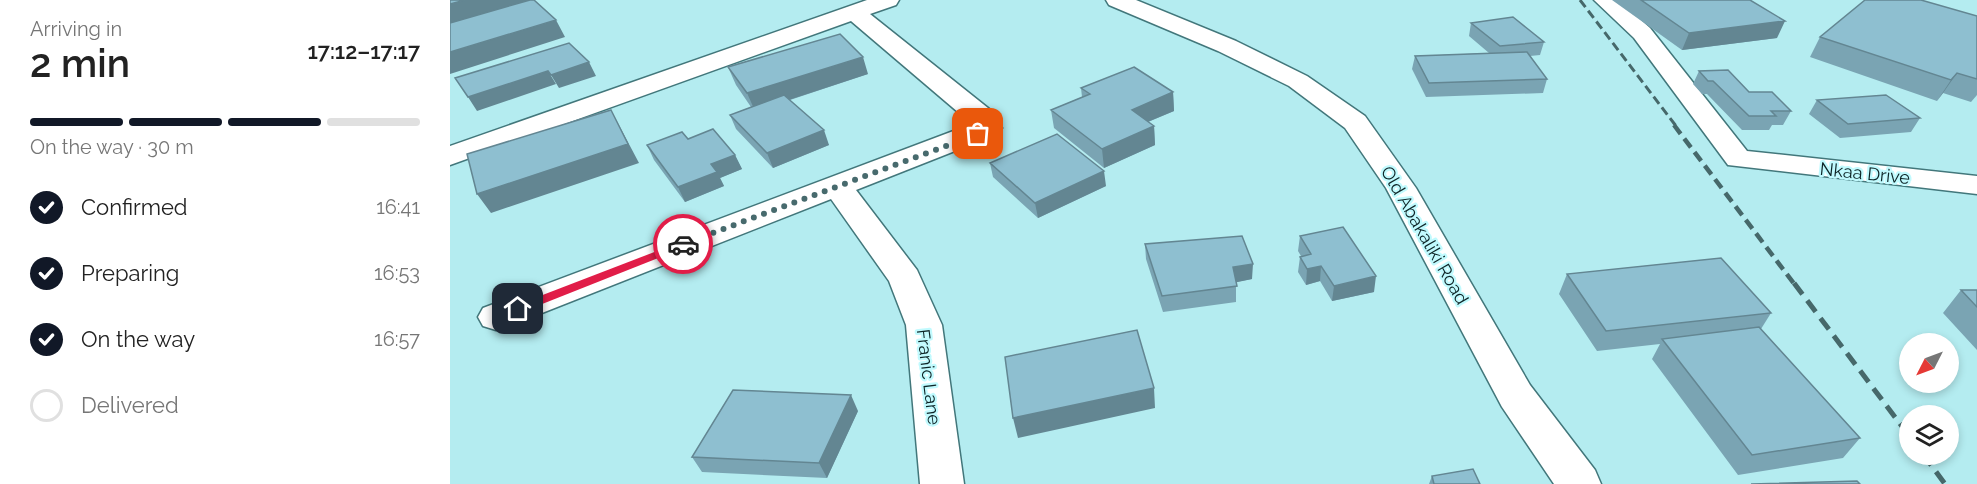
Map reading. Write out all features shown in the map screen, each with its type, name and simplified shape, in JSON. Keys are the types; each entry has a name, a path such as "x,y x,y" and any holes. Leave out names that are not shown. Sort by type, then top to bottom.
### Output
{"street":[{"path":"450,156 888,0"},
{"name":"Old Abakaliki Road","path":"1117,0 1227,46 1298,81 1355,122 1401,188 1516,396 1579,484"},
{"name":"Nkaa Drive","path":"1605,0 1642,33 1738,159 1977,185"},
{"path":"496,317 988,128 983,118 854,12"},
{"name":"Franic Lane","path":"837,186 904,278 924,325 942,484"}],"building":[{"path":"450,0 465,0 450,4"},
{"path":"534,0 556,20 450,52 450,23"},
{"path":"1641,0 1750,0 1785,21 1689,33"},
{"path":"1865,0 1921,0 1977,16 1977,79 1957,73 1951,80 1820,37"},
{"path":"1513,17 1544,42 1500,46 1471,23"},
{"path":"840,34 863,57 747,93 728,67"},
{"path":"569,43 589,62 551,75 548,71 468,97 455,78"},
{"path":"1527,52 1547,79 1429,83 1415,56"},
{"path":"1134,67 1173,92 1132,110 1154,126 1102,149 1051,110 1090,94 1081,88"},
{"path":"1728,70 1749,92 1772,92 1791,111 1771,111 1776,116 1749,116 1713,81 1708,81 1699,71"},
{"path":"784,95 824,130 767,153 730,115"},
{"path":"1886,95 1920,118 1848,124 1817,100"},
{"path":"611,110 628,144 477,194 467,154"},
{"path":"713,129 735,155 711,164 717,172 678,187 647,145 682,132 688,139"},
{"path":"1057,134 1104,171 1035,203 990,163"},
{"path":"1343,227 1376,276 1334,286 1321,266 1307,269 1300,257 1311,254 1300,236"},
{"path":"1242,236 1253,264 1233,267 1237,286 1162,296 1145,244"},
{"path":"1721,258 1771,313 1606,331 1567,274"},
{"path":"1961,290 1977,290 1977,307"},
{"path":"1759,327 1860,438 1752,455 1662,339"},
{"path":"1137,330 1154,388 1013,418 1005,357"},
{"path":"733,390 851,395 819,463 692,457"},
{"path":"1473,469 1480,484 1434,484 1432,476"},
{"path":"1857,481 1860,484 1751,484"}],"railway":[{"path":"1580,0 1676,126"},
{"path":"1674,125 1795,285"},
{"path":"1794,283 1899,422"},
{"path":"1931,465 1945,484"}],"way so far":[{"path":"683,244 978,134"}],"route":[{"path":"518,309 683,244"}]}
